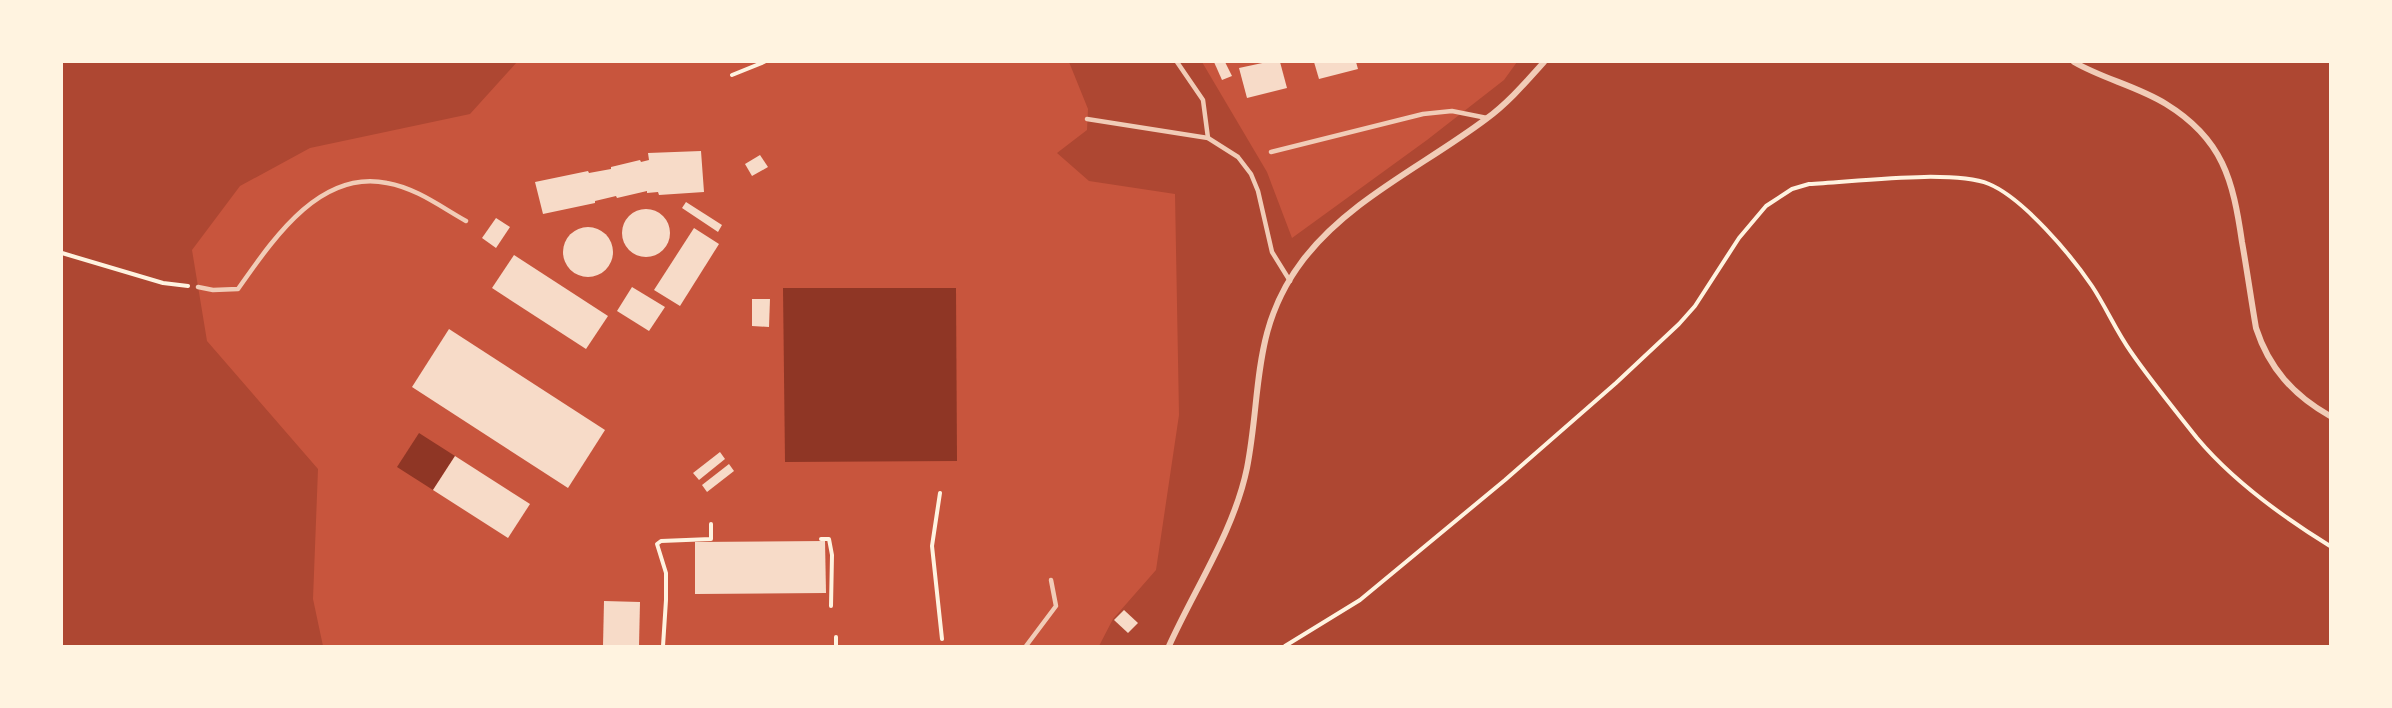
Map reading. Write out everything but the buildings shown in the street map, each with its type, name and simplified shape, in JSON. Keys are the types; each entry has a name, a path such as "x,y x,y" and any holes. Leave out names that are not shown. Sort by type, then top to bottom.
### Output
{"street":[{"path":"1169,646 1231,518 1247,468 1259,368 1267,331 1282,294 1302,261 1328,231 1359,206 1487,118 1522,87 1544,62"},
{"path":"2074,62 2146,93 2167,105 2206,138 2220,158 2236,198 2254,318 2262,347 2284,381 2313,406 2331,416"}],"lane":[{"path":"1177,62 1203,100 1208,138"},
{"path":"1271,152 1423,114 1452,111 1487,118"},
{"path":"1088,119 1208,138 1238,158 1251,174 1258,191 1272,252 1290,281"},
{"path":"198,287 213,290 238,289 277,234 299,212 327,194 364,181 387,183 409,189 466,221"},
{"path":"1026,646 1056,606 1052,580"}],"path":[{"path":"732,75 764,62"},
{"path":"1285,646 1360,600 1505,480 1616,383 1695,306 1739,238 1766,206 1779,195 1809,184 1928,178 1971,180 2000,190 2026,210 2080,270 2131,351 2199,439 2257,494 2305,531 2331,546"},
{"path":"62,252 163,283 198,287"},
{"path":"940,493 932,546 942,639"},
{"path":"663,646 666,573 657,544 661,541 676,539 711,539 711,524"},
{"path":"821,539 829,539 832,555 831,606"},
{"path":"836,637 836,646"}],"shaded area":[{"path":"62,62 517,62 470,114 310,148 240,186 192,250 207,341 318,469 313,599 323,646 62,646"},
{"path":"1069,62 1202,62 1267,172 1292,238 1427,140 1504,80 1517,62 2330,62 2330,646 1099,646 1113,619 1156,570 1179,415 1175,194 1089,181 1057,153 1087,130 1088,109"},
{"path":"783,288 956,288 957,461 785,462"},
{"path":"419,433 455,456 433,490 397,467"}]}
